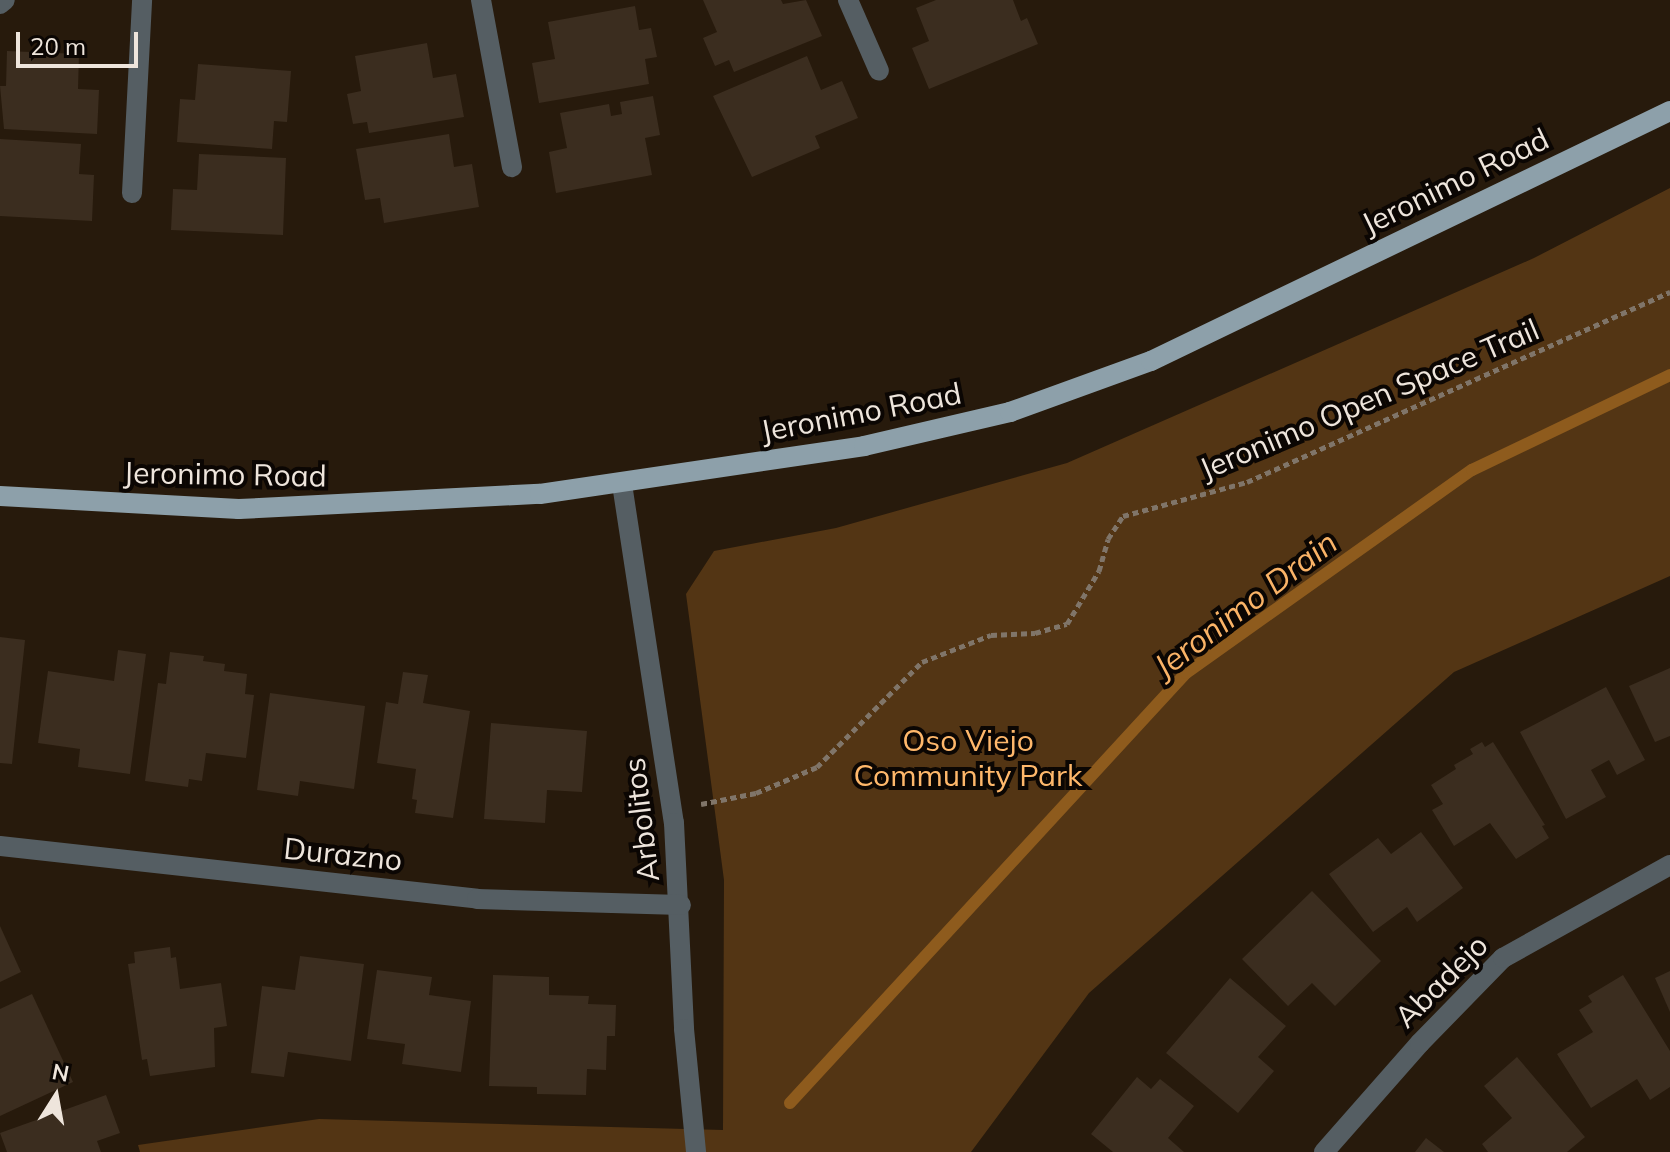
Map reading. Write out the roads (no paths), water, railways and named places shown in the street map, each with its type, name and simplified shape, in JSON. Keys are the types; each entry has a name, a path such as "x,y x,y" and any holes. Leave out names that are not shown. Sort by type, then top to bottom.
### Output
{"main road":[{"name":"Jeronimo Road","path":"0,496 239,509 540,494 864,446 1010,412 1151,361 1670,111"}],"street":[{"path":"132,193 142,0"},
{"path":"481,0 512,167"},
{"path":"848,0 879,71"},
{"name":"Arbolitos","path":"622,484 672,810 681,905 684,1029 696,1152"},
{"name":"Durazno","path":"0,846 477,899 681,905"},
{"name":"Abadejo","path":"1324,1152 1420,1043 1503,958 1670,865"}],"waterway":[{"name":"Jeronimo Drain","path":"790,1103 1186,673 1472,470 1670,375"}],"park label":[{"name":"Oso Viejo Community Park","path":"968,757"}]}
